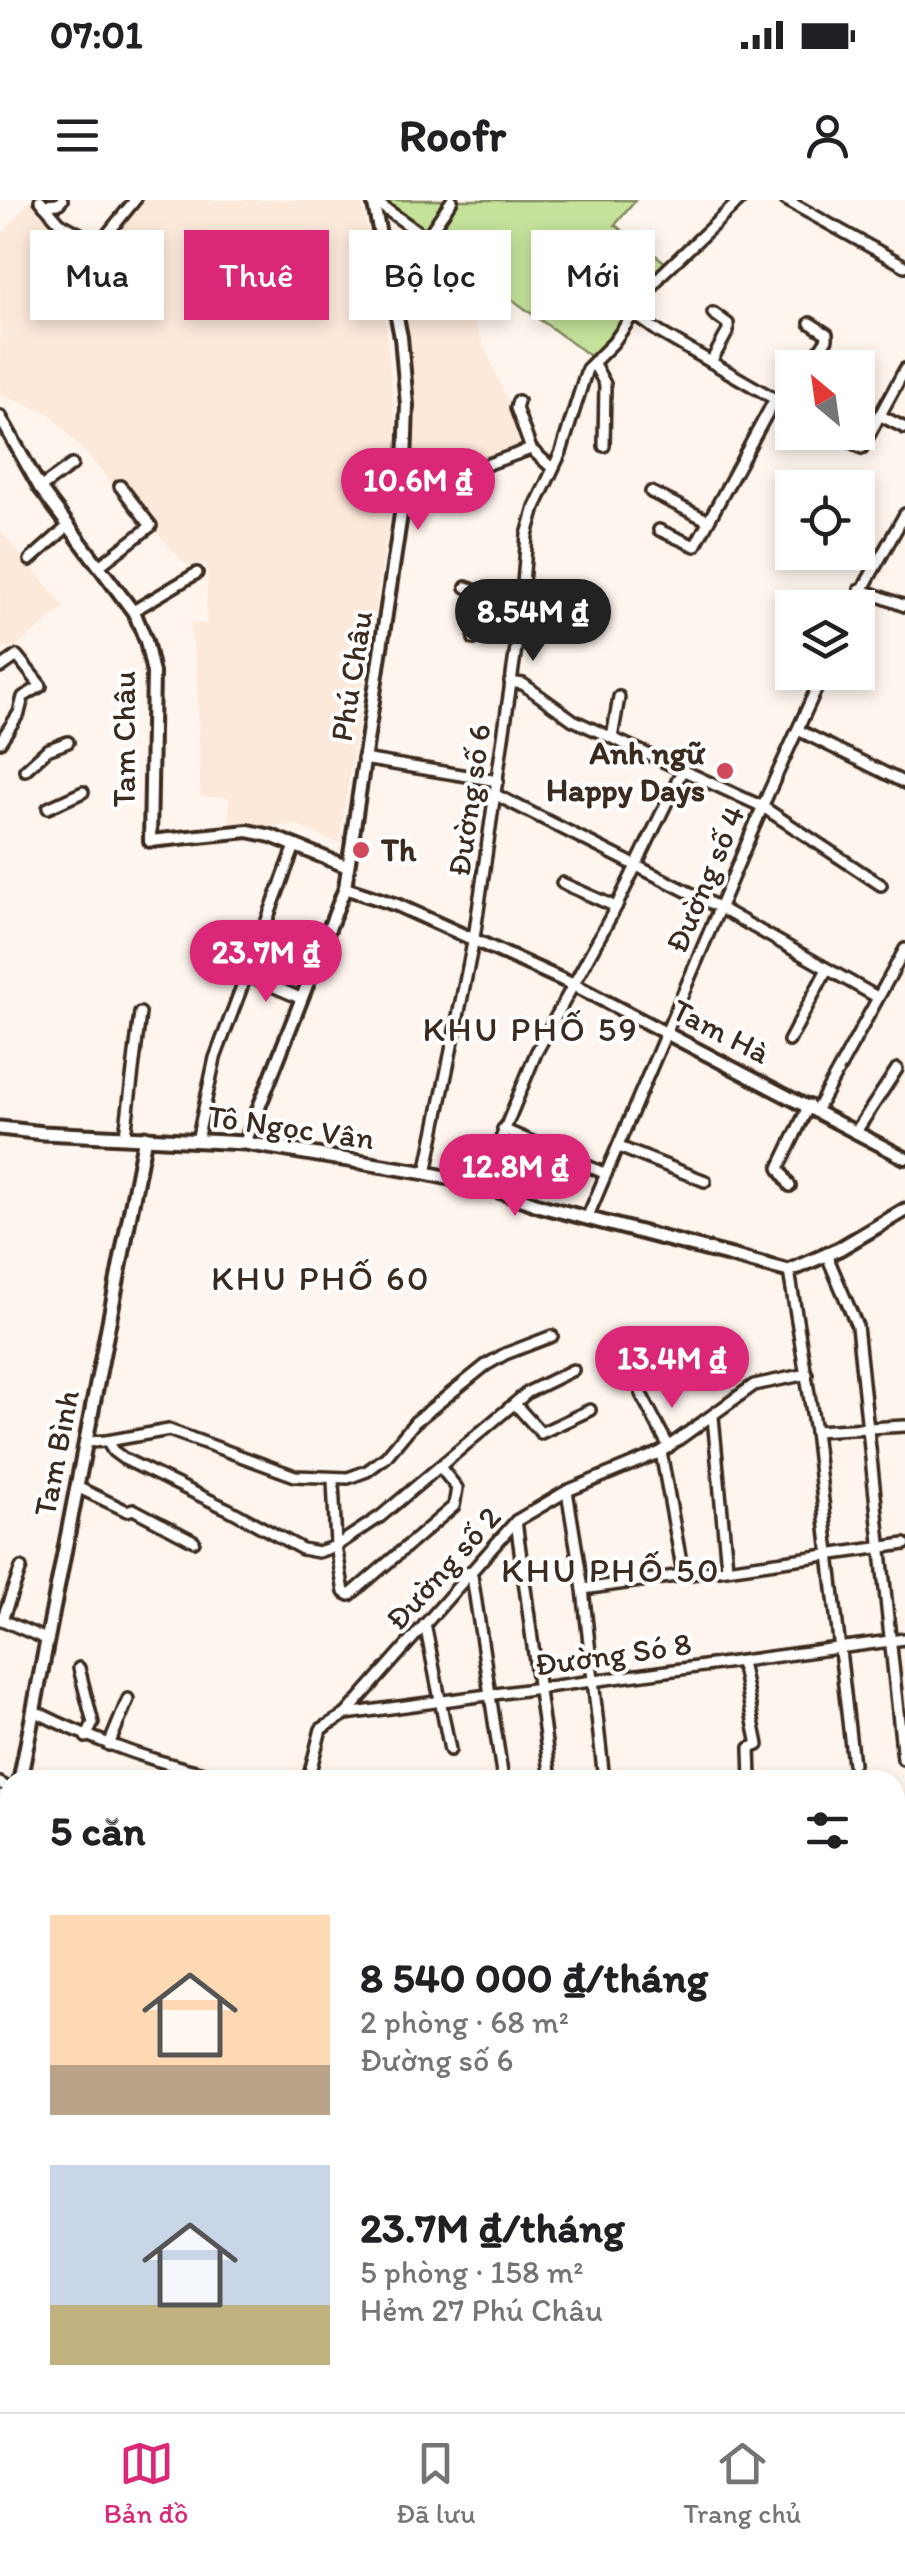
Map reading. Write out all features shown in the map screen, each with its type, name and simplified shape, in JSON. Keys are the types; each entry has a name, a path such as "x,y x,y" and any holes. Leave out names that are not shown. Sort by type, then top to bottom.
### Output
{"main road":[{"name":"Tô Ngọc Vân","path":"0,1128 245,1144 426,1174 482,1185 541,1206 789,1271"},
{"name":"Tam Bình","path":"22,1770 145,1136"},
{"path":"789,1271 827,1256 905,1210"}],"street":[{"path":"42,203 58,204 62,200"},
{"path":"42,203 60,223 93,241 105,237 135,200"},
{"path":"373,200 424,236 452,200"},
{"name":"Phú Châu","path":"245,1144 345,888 404,494 407,405 401,337 373,200"},
{"name":"Đường số 6","path":"655,284 740,200"},
{"path":"786,200 905,266"},
{"path":"711,362 728,331 728,324 713,313"},
{"name":"Đường số 6","path":"426,1174 474,938 498,780 527,536 561,452 584,379 629,320"},
{"path":"644,320 775,399"},
{"path":"810,323 827,334 820,350"},
{"path":"594,364 605,384 604,446"},
{"path":"875,423 905,369"},
{"path":"518,401 516,408 530,449 552,468"},
{"path":"879,415 905,428"},
{"name":"Tam Châu","path":"0,417 40,488 133,611 146,641 152,673 150,841 248,832 271,836 348,867"},
{"path":"659,530 695,546 775,418"},
{"path":"404,494 530,449"},
{"path":"40,488 72,464"},
{"path":"99,566 151,526 120,486"},
{"path":"651,492 708,520"},
{"path":"904,520 860,589 905,606"},
{"path":"30,560 67,526"},
{"path":"133,611 196,573"},
{"path":"466,587 520,602"},
{"path":"474,639 488,595"},
{"path":"0,668 17,656 41,686 22,697 19,713 0,742"},
{"path":"510,682 523,684 573,720 763,807 882,884"},
{"name":"Đường số 4","path":"588,1216 817,690"},
{"path":"612,738 619,697"},
{"path":"800,731 905,783"},
{"path":"25,770 48,750 68,742"},
{"path":"363,759 498,780"},
{"path":"482,1185 536,1053 616,907 682,769"},
{"path":"48,808 83,792"},
{"path":"496,795 720,908 877,998"},
{"path":"196,1141 215,1058 296,846"},
{"path":"562,883 616,907"},
{"name":"Tam Hà","path":"345,888 397,904 574,985 905,1158"},
{"path":"790,1186 778,1168 905,949"},
{"path":"789,1041 827,969"},
{"path":"247,976 300,998"},
{"path":"125,1136 140,1013"},
{"path":"857,1130 897,1069"},
{"path":"504,1128 606,1174"},
{"path":"619,1148 705,1182"},
{"path":"827,1256 857,1326 903,1759"},
{"path":"789,1271 815,1431 854,1764"},
{"path":"86,1442 169,1430 295,1476 348,1478 367,1471 386,1457 414,1422 469,1377 504,1354 552,1336"},
{"path":"107,1440 112,1451 124,1460 302,1549 318,1552 336,1546 380,1516 528,1392 573,1370"},
{"name":"Đường số 2","path":"346,1714 516,1521 567,1491 665,1449 754,1385 807,1374"},
{"path":"641,1394 665,1449 683,1574"},
{"path":"515,1404 544,1433 590,1410"},
{"path":"713,1417 727,1567"},
{"path":"815,1431 905,1426"},
{"path":"333,1479 336,1546 344,1592 350,1595 454,1506 456,1488 440,1467"},
{"path":"77,1487 127,1512 133,1509 194,1541"},
{"path":"567,1491 583,1589 603,1770"},
{"path":"516,1521 550,1770"},
{"path":"583,1589 905,1544"},
{"path":"21,1568 1,1622 48,1640"},
{"path":"469,1572 501,1770"},
{"path":"426,1624 450,1750"},
{"name":"Đường Só 8","path":"311,1770 321,1729 346,1714 905,1639"},
{"path":"741,1662 758,1745 750,1748 751,1770"},
{"path":"79,1668 92,1722 86,1737"},
{"path":"108,1745 128,1700"},
{"path":"34,1711 86,1737 192,1770"}],"shaded area":[{"path":"30,200 73,230 30,230 30,320 164,320 164,230 117,230 141,200 361,200 367,230 349,230 349,320 385,320 399,455 339,843 296,825 229,827 229,797 200,797 197,674 190,622 206,624 207,564 186,565 49,413 0,395 0,237"},
{"path":"406,320 473,320 526,445 418,483"},
{"path":"0,530 65,607 17,646 0,649"}],"green space":[{"path":"385,200 636,200 615,225 622,230 531,230 531,313 511,299 511,230 423,227"},
{"path":"655,255 666,263 655,277"},
{"path":"540,320 623,320 596,355 590,356"}],"place":[{"name":"Anh ngữ Happy Days","path":"725,771"},
{"name":"Th","path":"361,850"}],"district":[{"name":"KHU PHỐ 59","path":"531,1029"},
{"name":"KHU PHỐ 60","path":"321,1278"},
{"name":"KHU PHỐ 50","path":"611,1570"}]}
